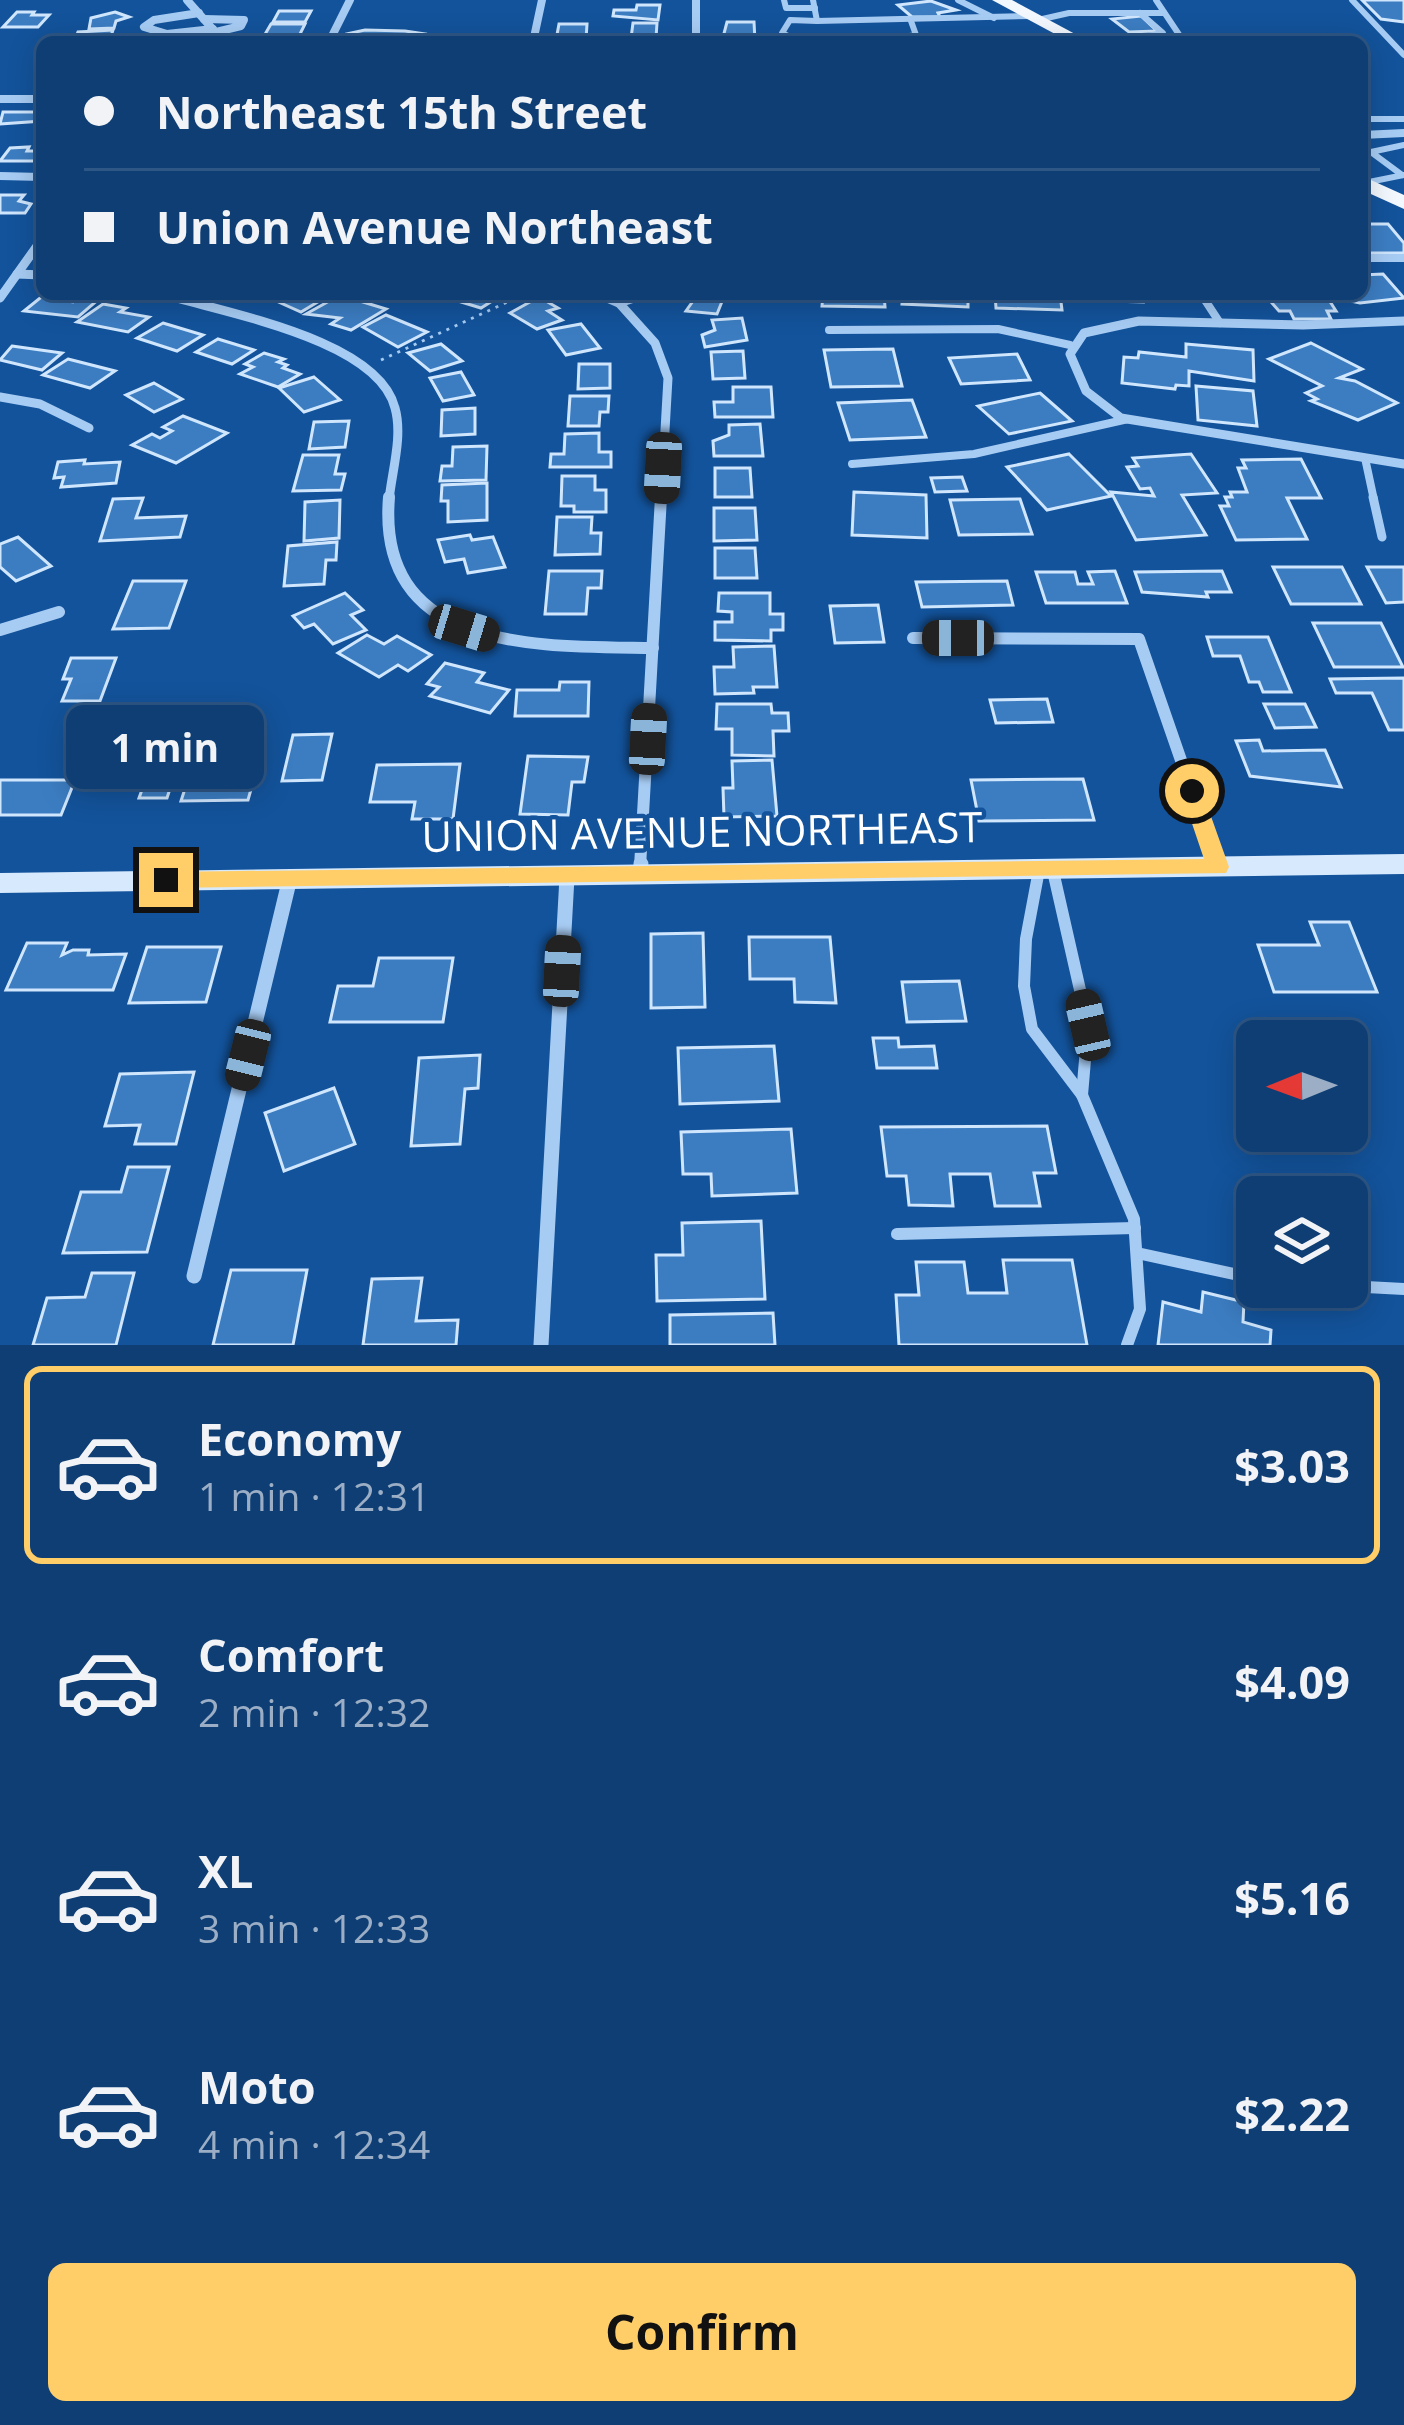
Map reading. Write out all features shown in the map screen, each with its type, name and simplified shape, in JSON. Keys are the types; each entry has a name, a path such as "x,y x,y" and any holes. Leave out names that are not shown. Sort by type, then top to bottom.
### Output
{"main road":[{"path":"1000,0 1070,36"},
{"path":"1368,185 1404,203"}],"street":[{"path":"187,0 220,36"},
{"path":"332,36 350,0"},
{"path":"534,36 542,0"},
{"path":"696,0 696,36"},
{"path":"201,16 244,20 236,28 160,34 144,27 154,20 201,16"},
{"path":"0,99 36,99"},
{"path":"1368,135 1404,133"},
{"path":"0,176 36,177"},
{"path":"0,298 36,247"},
{"path":"16,274 36,275"},
{"path":"180,300 363,364 379,377 395,402 398,420 388,546 394,567 420,601 464,628 520,644 653,648"},
{"path":"612,300 655,343 668,378 640,877"},
{"path":"619,303 628,300"},
{"path":"1404,321 1342,326 1137,321 1099,326 1070,346 1069,362 1109,412 1128,419 1404,464"},
{"path":"0,397 40,404 89,428"},
{"path":"0,630 59,612"},
{"path":"913,638 1139,639 1218,867"},
{"name":"UNION AVENUE NORTHEAST","path":"0,883 1404,864"},
{"path":"541,1345 567,877"},
{"path":"194,1276 290,878"}],"lane":[{"path":"784,0 785,8 814,4 818,21"},
{"path":"958,0 998,20"},
{"path":"1156,0 1180,36"},
{"path":"1352,0 1404,55"},
{"path":"790,36 782,33 790,20 998,20 1070,13 1164,13"},
{"path":"1140,13 1160,36"},
{"path":"910,36 916,35 911,21"},
{"path":"1368,119 1404,119"},
{"path":"1403,175 1371,152 1404,145"},
{"path":"1368,182 1403,175"},
{"path":"1368,258 1404,258"},
{"path":"1205,300 1220,323"},
{"path":"829,330 998,329 1070,346"},
{"path":"852,464 974,454 1128,419"},
{"path":"1365,458 1382,537"},
{"path":"1046,870 1026,939 1024,986 1032,1029 1082,1095 1135,1228 1140,1309 1127,1345"},
{"path":"1046,870 1088,1025 1082,1095"},
{"path":"897,1234 1135,1228"},
{"path":"1137,1253 1236,1274"},
{"path":"1368,1287 1404,1289"}],"path":[{"path":"363,364 382,360 512,300"}],"building":[{"path":"1362,0 1404,0 1404,22 1381,19"},
{"path":"931,1 956,10 938,13 940,17 912,17 898,5"},
{"path":"637,5 660,5 658,20 613,16 614,10 636,10"},
{"path":"279,11 311,11 305,22 273,22"},
{"path":"17,12 49,15 38,27 3,27"},
{"path":"115,12 129,17 116,21 114,28 89,29 91,18"},
{"path":"1141,16 1157,31 1129,32 1112,19"},
{"path":"727,22 754,22 755,36 723,36"},
{"path":"633,23 657,23 656,36 631,36"},
{"path":"271,24 305,24 299,36 264,36"},
{"path":"559,24 587,24 586,36 557,36"},
{"path":"113,30 111,36 76,36 78,32"},
{"path":"365,30 425,34 345,36"},
{"path":"3,112 36,112 36,121 0,124"},
{"path":"29,147 27,151 36,151 36,161 0,161 10,148"},
{"path":"0,195 24,195 19,201 31,204 25,213 0,213"},
{"path":"1368,224 1388,224 1404,243 1404,253 1370,253"},
{"path":"1383,274 1404,298 1360,303 1345,300 1368,300 1368,275"},
{"path":"38,300 98,300 78,317 24,311"},
{"path":"274,300 321,300 301,312"},
{"path":"331,300 356,300 386,309 351,330 331,324 340,318 306,314"},
{"path":"455,300 494,300 481,308"},
{"path":"534,300 544,300 558,308 548,311 562,320 537,329 510,313"},
{"path":"694,300 723,300 717,314 686,311"},
{"path":"822,300 884,300 885,307 822,306"},
{"path":"902,300 968,300 968,307 902,304"},
{"path":"995,300 1061,300 1062,310 996,308"},
{"path":"1269,300 1329,300 1336,311 1327,311 1331,319 1294,319 1290,311 1279,311"},
{"path":"103,304 149,317 128,332 77,322"},
{"path":"386,315 427,332 398,347 363,327"},
{"path":"742,318 747,340 705,347 702,335 715,330 712,320"},
{"path":"163,323 203,335 177,351 137,338"},
{"path":"581,324 600,348 566,355 548,330"},
{"path":"218,339 254,350 232,364 196,352"},
{"path":"1311,343 1362,369 1339,378 1397,403 1358,420 1311,401 1317,399 1306,393 1322,386 1269,359"},
{"path":"441,344 462,361 430,371 408,353"},
{"path":"1186,344 1253,350 1254,381 1189,371 1189,386 1176,385 1175,389 1122,383 1124,357 1138,358 1139,352 1186,357"},
{"path":"12,346 62,353 42,370 0,360"},
{"path":"893,349 902,386 831,387 824,350"},
{"path":"743,351 745,378 713,379 711,352"},
{"path":"264,353 284,359 278,362 287,365 283,368 300,374 278,387 240,374 253,367 245,364"},
{"path":"1017,354 1030,380 961,384 949,358"},
{"path":"68,359 115,371 90,388 43,375"},
{"path":"579,364 610,364 610,388 578,389"},
{"path":"461,372 474,395 443,401 430,378"},
{"path":"314,377 340,400 304,412 279,388"},
{"path":"154,383 182,399 154,412 126,395"},
{"path":"1196,386 1253,391 1257,426 1198,420"},
{"path":"733,387 771,387 773,417 715,417 714,402 733,402"},
{"path":"1040,393 1072,421 1009,434 978,406"},
{"path":"570,396 609,396 608,412 600,412 599,426 568,426"},
{"path":"912,400 926,437 850,440 838,403"},
{"path":"475,408 475,434 441,436 442,410"},
{"path":"183,416 227,433 176,463 132,445 152,434 160,438 172,431 163,427"},
{"path":"349,421 345,447 309,449 314,422"},
{"path":"760,424 763,456 714,456 713,441 729,435 729,425"},
{"path":"599,433 599,452 611,452 611,467 550,467 551,454 564,454 565,434"},
{"path":"487,446 486,480 440,481 442,466 452,466 453,447"},
{"path":"1069,454 1111,496 1047,510 1007,467"},
{"path":"1191,454 1217,493 1182,495 1206,535 1136,540 1111,492 1154,496 1150,488 1140,489 1127,467 1138,466 1133,458"},
{"path":"303,455 339,455 335,474 345,474 341,490 293,491"},
{"path":"1301,459 1321,498 1287,498 1307,539 1236,540 1220,506 1229,506 1225,497 1232,497 1230,492 1247,492 1238,468 1246,468 1242,460"},
{"path":"85,460 84,464 120,462 116,483 61,487 64,477 54,478 58,462"},
{"path":"715,468 750,468 752,497 715,497"},
{"path":"562,476 595,476 595,490 606,490 606,512 574,512 574,506 561,506"},
{"path":"962,477 967,491 935,492 931,478"},
{"path":"487,483 487,520 448,522 442,485"},
{"path":"854,492 926,495 927,538 852,535"},
{"path":"143,498 136,518 186,516 180,537 100,541 113,499"},
{"path":"1020,499 1032,534 959,535 950,500"},
{"path":"340,500 339,538 304,541 305,502"},
{"path":"714,508 755,508 757,540 714,541"},
{"path":"557,517 592,517 591,533 601,533 600,554 555,555"},
{"path":"470,535 472,540 493,537 505,567 468,573 464,559 445,562 438,540"},
{"path":"18,537 51,566 16,581 0,567 0,544"},
{"path":"337,542 336,560 326,560 324,584 284,586 288,546"},
{"path":"715,548 755,548 757,578 715,578"},
{"path":"1273,567 1342,567 1361,604 1291,604"},
{"path":"1367,567 1404,567 1404,602 1386,603"},
{"path":"549,571 602,571 601,588 588,588 586,614 545,614"},
{"path":"1115,571 1127,603 1046,603 1036,572 1075,572 1078,584 1093,584 1088,572"},
{"path":"1222,571 1231,592 1206,592 1208,597 1142,592 1135,572"},
{"path":"133,581 186,581 169,628 113,629"},
{"path":"1007,581 1013,605 922,607 916,582"},
{"path":"345,593 363,610 351,615 366,630 333,644 314,624 304,628 293,616"},
{"path":"719,593 770,593 770,614 783,614 783,630 771,630 771,641 715,640 715,622 732,622 732,612 718,611"},
{"path":"878,605 884,642 835,643 830,606"},
{"path":"1313,623 1381,623 1403,667 1334,667"},
{"path":"367,635 384,644 397,636 431,655 408,671 398,665 379,677 338,653"},
{"path":"1207,637 1268,637 1291,692 1263,692 1259,682 1249,682 1240,656 1213,656"},
{"path":"774,646 777,687 715,694 714,667 734,667 733,647"},
{"path":"71,658 116,658 100,701 62,701 71,679 63,679"},
{"path":"445,663 484,673 477,682 509,690 490,713 430,696 439,687 427,684"},
{"path":"1404,678 1404,730 1389,730 1372,693 1336,693 1330,679"},
{"path":"560,682 589,682 588,716 515,716 517,690 559,690"},
{"path":"1047,699 1053,722 996,723 990,700"},
{"path":"717,704 771,704 772,713 788,713 789,731 773,731 774,756 732,755 732,729 716,729"},
{"path":"1264,704 1305,704 1316,727 1275,728"},
{"path":"332,734 322,780 282,781 293,735"},
{"path":"1259,740 1263,751 1325,750 1341,787 1250,776 1236,741"},
{"path":"135,745 159,745 155,758 180,758 167,798 139,798 147,776 133,776 129,785 85,785 97,755 132,754"},
{"path":"223,754 261,754 248,800 181,801 192,767 218,767"},
{"path":"528,756 588,757 584,782 572,782 568,815 520,814"},
{"path":"772,760 777,816 724,817 723,788 733,788 732,761"},
{"path":"460,764 453,819 412,819 415,802 370,802 377,765"},
{"path":"1083,779 1094,820 979,821 971,780"},
{"path":"0,780 75,780 61,815 0,815"},
{"path":"1310,922 1349,922 1377,992 1274,992 1258,945 1319,945"},
{"path":"703,933 705,1007 651,1008 651,934"},
{"path":"749,937 830,937 836,1003 795,1002 794,979 750,979"},
{"path":"27,943 67,943 62,955 73,950 89,950 88,955 126,954 113,990 6,990"},
{"path":"147,947 221,947 206,1002 129,1003"},
{"path":"379,958 453,958 443,1022 330,1022 338,986 373,986"},
{"path":"959,981 966,1021 907,1022 902,982"},
{"path":"873,1038 898,1038 899,1047 934,1046 937,1068 877,1068"},
{"path":"774,1046 779,1101 680,1104 678,1048"},
{"path":"480,1055 478,1088 465,1089 460,1144 411,1146 419,1058"},
{"path":"194,1072 176,1144 135,1144 140,1125 105,1126 120,1074"},
{"path":"334,1088 355,1144 284,1171 265,1113"},
{"path":"1047,1126 1056,1173 1034,1173 1040,1206 995,1206 990,1174 950,1174 953,1206 909,1205 906,1176 887,1176 881,1127"},
{"path":"791,1129 797,1193 712,1196 711,1174 683,1174 681,1132"},
{"path":"128,1167 169,1167 147,1252 63,1253 81,1192 121,1192"},
{"path":"761,1221 765,1299 657,1301 656,1255 683,1255 682,1223"},
{"path":"1003,1260 1072,1260 1087,1345 899,1345 896,1295 919,1295 916,1262 964,1262 968,1293 1007,1293"},
{"path":"231,1270 307,1270 293,1345 213,1345"},
{"path":"92,1273 134,1273 116,1345 33,1345 47,1298 85,1297"},
{"path":"422,1278 416,1321 458,1320 456,1345 363,1345 372,1279"},
{"path":"1203,1292 1236,1300 1236,1308 1244,1308 1243,1322 1271,1330 1270,1345 1158,1345 1163,1302 1201,1312"},
{"path":"773,1313 775,1345 670,1345 670,1315"}],"route":[{"path":"166,880 1218,867 1192,791"}]}
